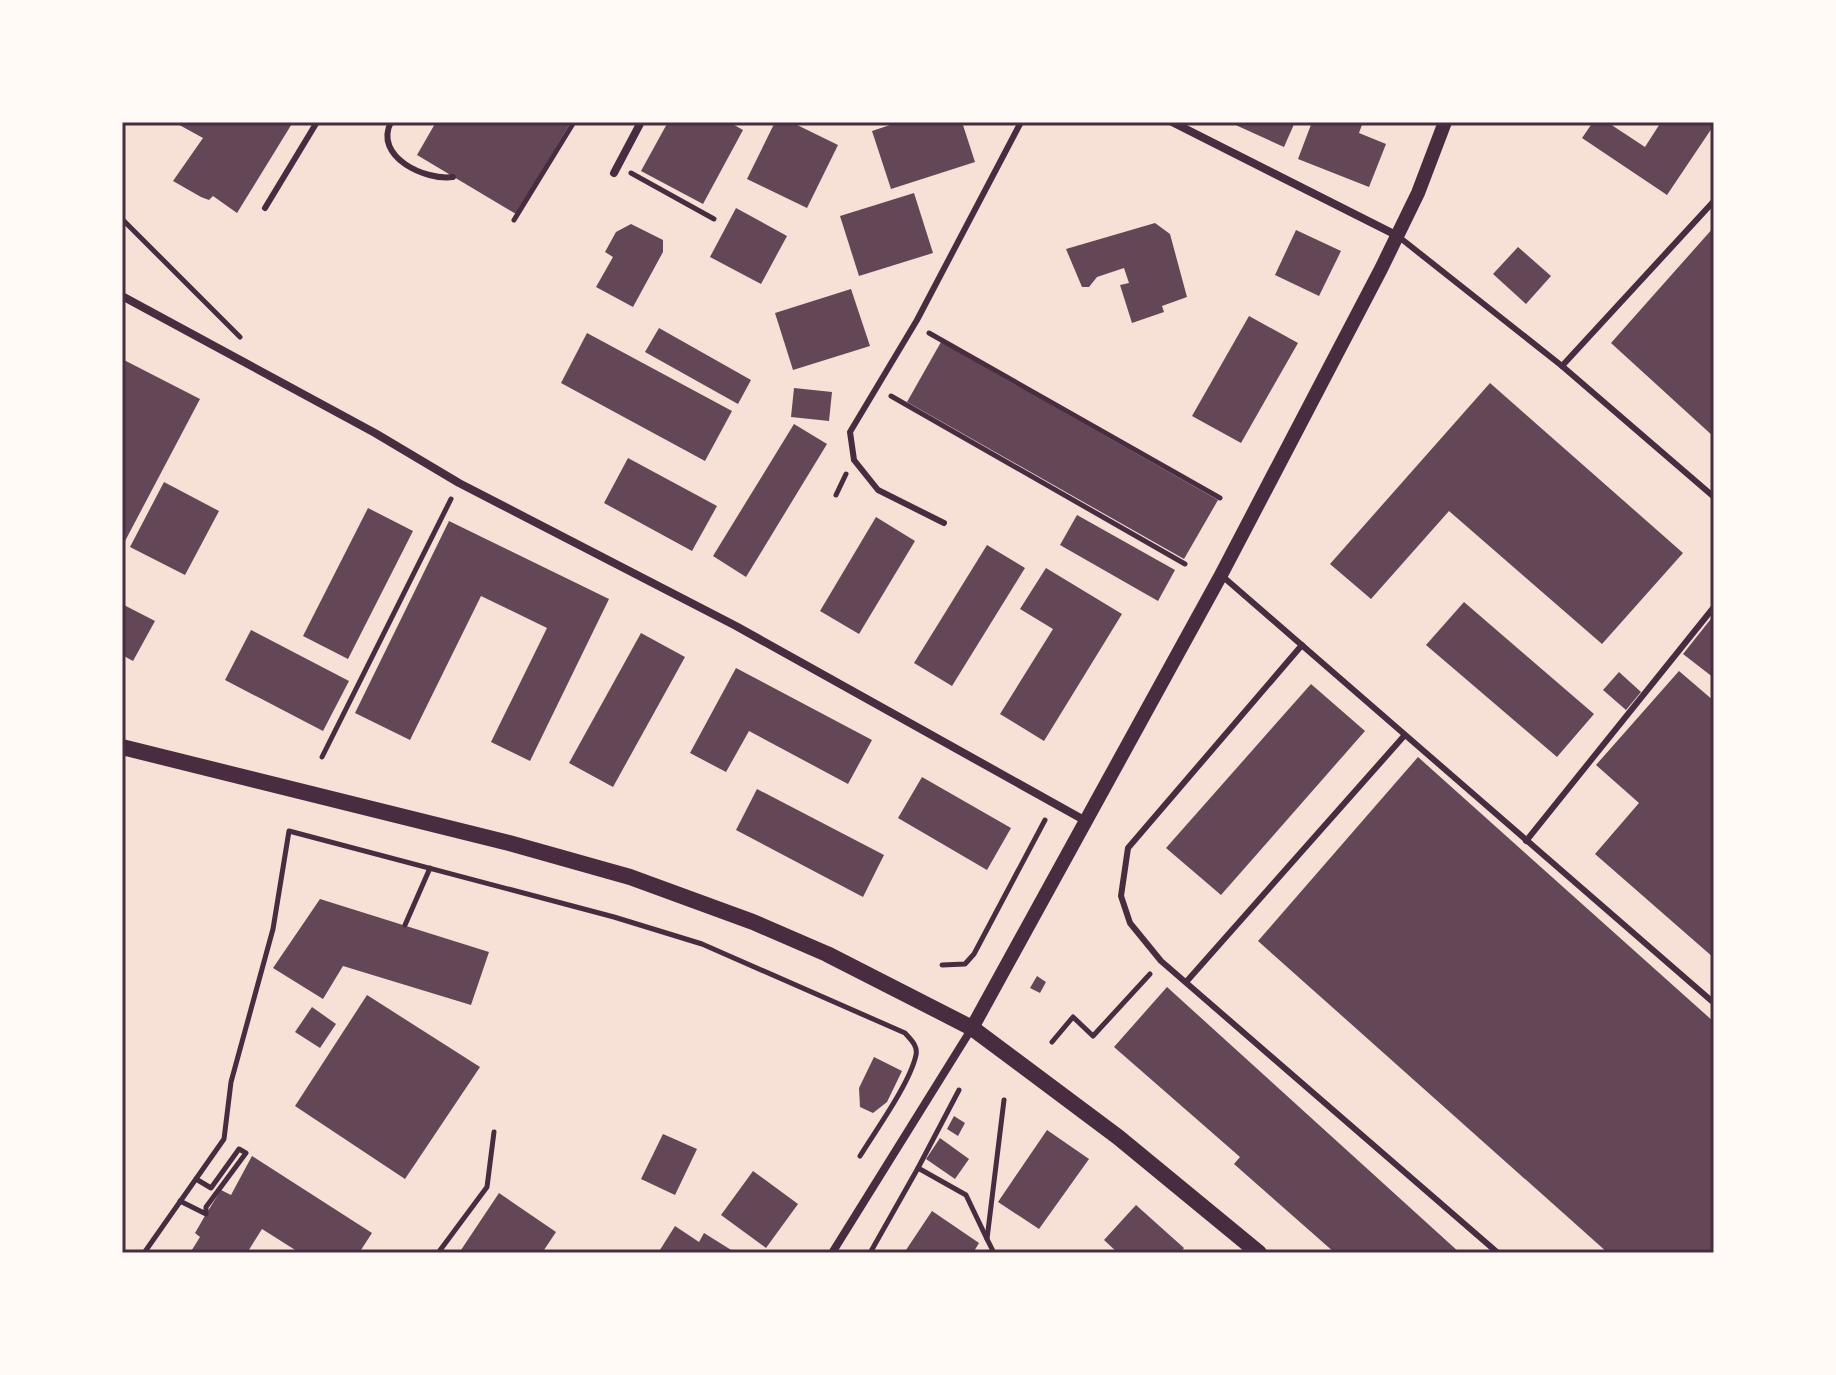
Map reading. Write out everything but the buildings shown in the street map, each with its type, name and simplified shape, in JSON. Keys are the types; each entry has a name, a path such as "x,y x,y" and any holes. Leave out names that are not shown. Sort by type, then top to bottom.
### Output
{"main road":[{"path":"122,747 509,843 630,877 753,922 827,954 972,1028 1118,1137 1259,1253"}],"street":[{"path":"616,169 641,122"},
{"path":"1172,122 1396,235"},
{"path":"832,1253 972,1028 1221,575 1418,193 1445,122"},
{"path":"122,296 375,433 459,483 736,626 1084,820"}],"lane":[{"path":"265,208 317,122"},
{"path":"391,122 388,129 390,148 403,163 431,177 453,177"},
{"path":"944,523 878,490 854,460 850,432 914,324 1021,122"},
{"path":"1562,366 1714,201"},
{"path":"1396,235 1562,366 1714,497"},
{"path":"1221,575 1714,1003"},
{"path":"1526,841 1714,607"},
{"path":"1302,645 1128,848 1121,896 1130,923 1161,961 1498,1253"},
{"path":"1187,981 1404,736"}],"path":[{"path":"514,220 574,122"},
{"path":"616,169 714,219"},
{"path":"122,219 243,341"},
{"path":"914,324 1220,498"},
{"path":"875,386 1185,564"},
{"path":"322,757 459,483"},
{"path":"942,965 958,966 974,954 1045,820"},
{"path":"144,1253 224,1139 231,1082 273,929 289,831 702,944 905,1033 912,1041 916,1054 891,1106 860,1156"},
{"path":"405,925 430,868"},
{"path":"1052,1042 1073,1017 1093,1036 1161,961"},
{"path":"870,1253 959,1090"},
{"path":"987,1239 1004,1100"},
{"path":"438,1253 487,1187 494,1132"},
{"path":"180,1201 206,1214 206,1207 246,1153 239,1149 211,1188 196,1179"},
{"path":"918,1168 966,1195 994,1253"}]}
